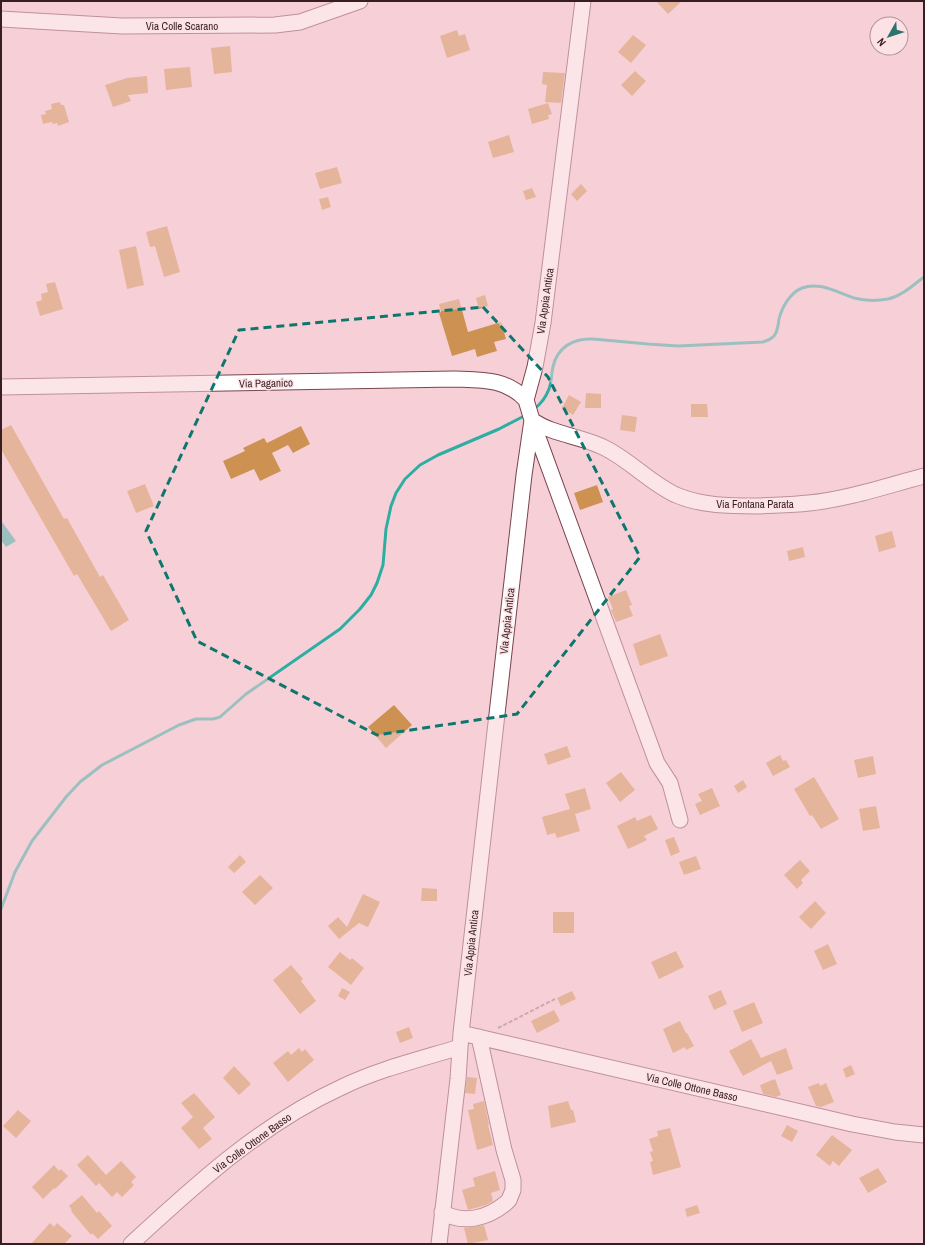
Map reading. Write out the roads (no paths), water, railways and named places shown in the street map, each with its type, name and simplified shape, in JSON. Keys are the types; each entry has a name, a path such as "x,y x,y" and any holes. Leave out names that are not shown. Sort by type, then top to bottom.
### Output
{"street":[{"name":"Via Colle Scarano","path":"1,19 108,26 275,25 300,22 360,1"},
{"name":"Via Appia Antica","path":"439,1244 458,1079 460,1040 526,458 532,420 526,400 535,367 542,323 584,1"},
{"name":"Via Paganico","path":"1,388 454,379 486,381 502,384 515,390 526,400"},
{"path":"532,420 657,763 670,783 680,820"},
{"name":"Via Fontana Parata","path":"532,420 546,428 604,447 654,482 676,495 697,502 750,506 808,503 858,493 924,476"},
{"path":"526,458 545,456"},
{"path":"442,1212 451,1218 458,1219 481,1217 506,1203 509,1200 513,1190 513,1180 504,1150 479,1037"},
{"name":"Via Colle Ottone Basso","path":"131,1244 196,1185 264,1131 293,1113 329,1093 358,1080 460,1040 479,1037 852,1124 895,1132 924,1135"}],"water":[{"path":"2,522 16,541 6,547 1,540"}],"waterway":[{"path":"534,409 541,403 548,392 551,384 553,367 558,354 562,349 573,342 593,339 678,346 763,342 774,336 784,305 794,293 802,288 809,286 829,288 858,299 880,300 893,298 907,290 924,277"},
{"path":"1,909 15,872 32,841 66,797 80,782 102,765 179,725 196,719 213,719 220,717 246,694 340,629 360,609 371,595 377,583 383,565 386,529 391,506 396,493 405,479 420,465 438,455 499,429 526,415"}]}
